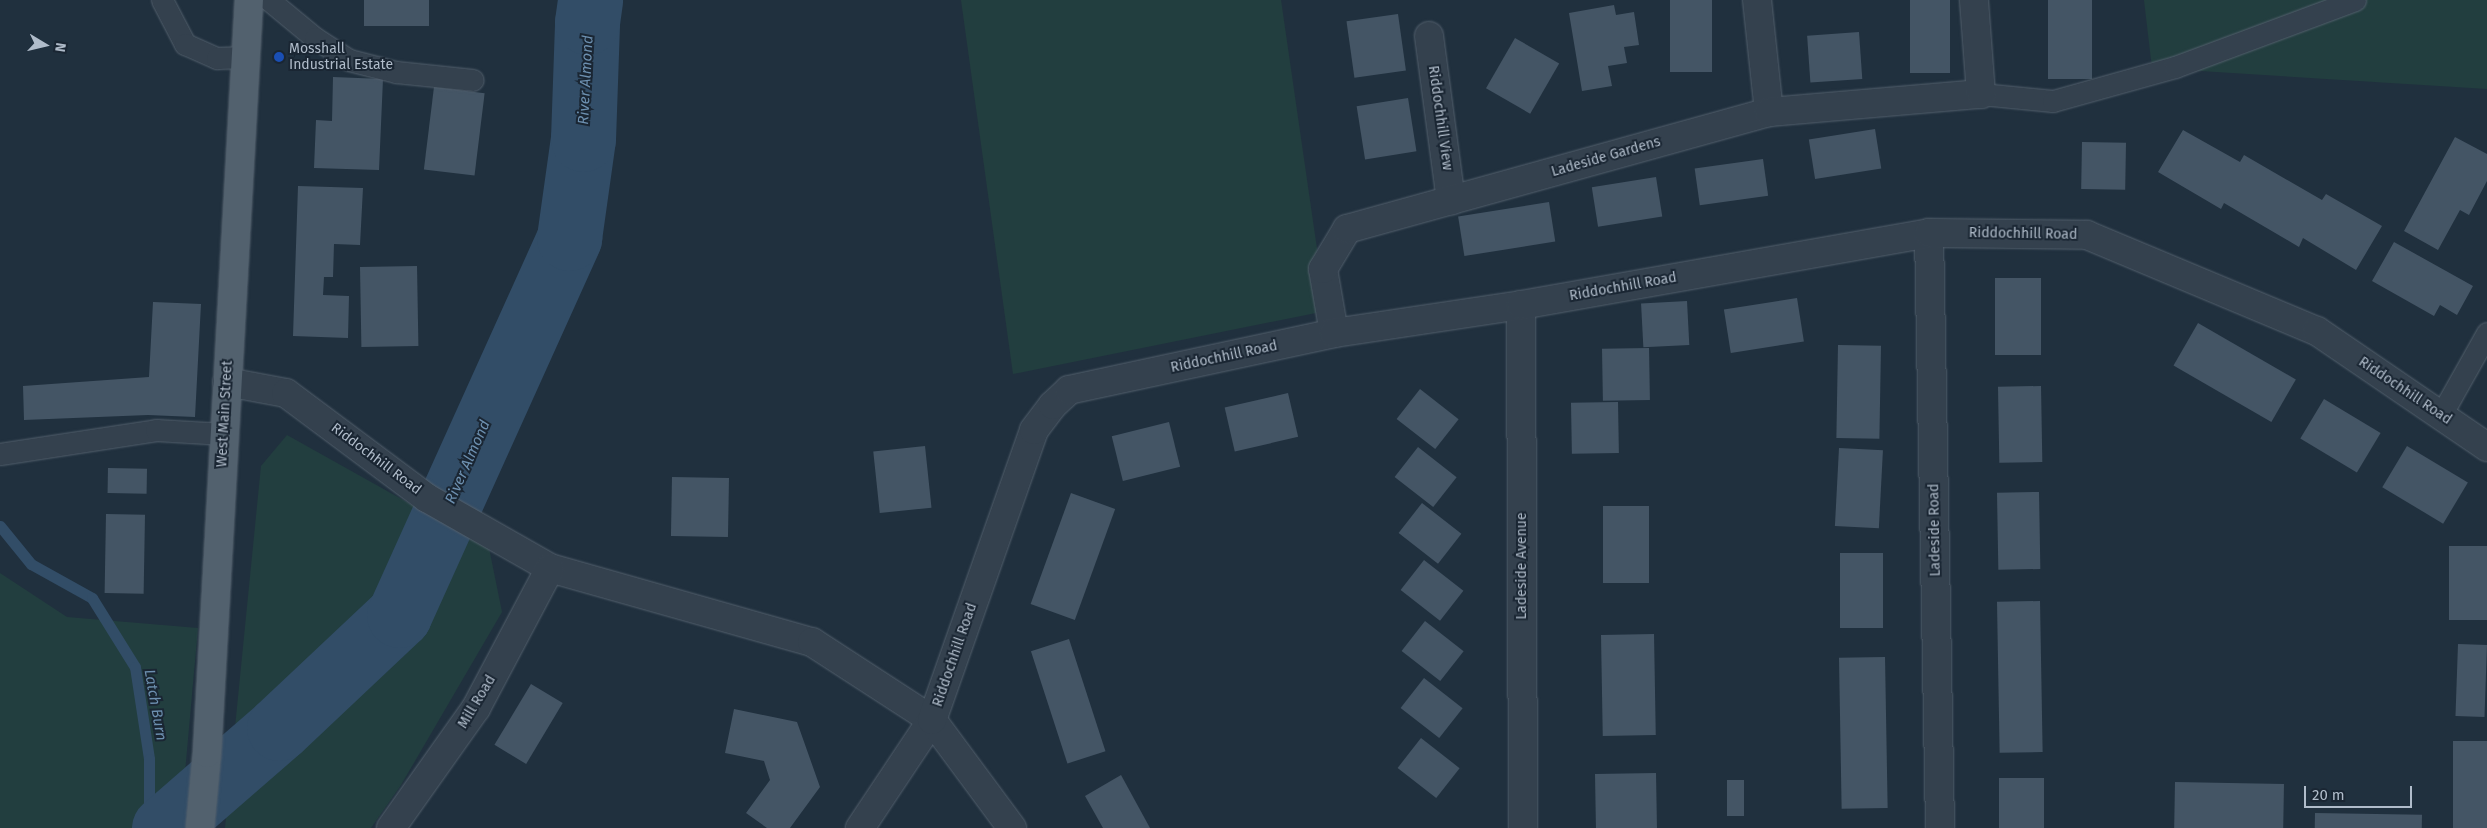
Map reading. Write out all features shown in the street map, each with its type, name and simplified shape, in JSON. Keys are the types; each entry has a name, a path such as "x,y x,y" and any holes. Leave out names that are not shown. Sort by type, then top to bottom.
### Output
{"main road":[{"name":"West Main Street","path":"200,828 207,753 249,0"}],"street":[{"path":"1757,0 1769,112"},
{"path":"1974,0 1981,94"},
{"name":"Riddochhill View","path":"1429,36 1451,201"},
{"name":"Ladeside Gardens","path":"1334,333 1323,269 1347,228 1451,201 1769,112 1981,94"},
{"name":"Riddochhill Road","path":"932,720 1034,430 1053,406 1069,390 1334,333 1521,305 1929,233 2087,235 2317,331 2487,447"},
{"name":"Ladeside Road","path":"1929,233 1940,828"},
{"name":"Ladeside Avenue","path":"1521,305 1523,828"},
{"name":"Riddochhill Road","path":"227,382 286,392 427,498 550,568 812,642 932,720 1012,828"},
{"name":"Mill Road","path":"391,828 476,708 550,568"},
{"path":"860,828 932,720"}],"lane":[{"path":"162,0 185,44 217,58 246,57"},
{"path":"269,0 315,38 349,60 396,72 473,80"},
{"path":"1981,94 2053,101 2175,67 2355,0"},
{"path":"2441,415 2487,333"},
{"path":"0,454 156,430 224,434"}],"green space":[{"path":"961,0 1281,0 1326,311 1013,374"},
{"path":"2144,0 2487,0 2487,89 2152,68"},
{"path":"287,435 489,548 502,612 401,785 371,828 225,828 261,466"},
{"path":"0,573 67,617 198,628 180,828 0,828"}],"building":[{"path":"364,0 429,0 429,26 364,26"},
{"path":"1670,0 1712,0 1712,72 1670,72"},
{"path":"1910,0 1950,0 1950,73 1910,73"},
{"path":"2048,0 2092,0 2092,79 2048,79"},
{"path":"1614,5 1616,15 1634,12 1639,45 1624,47 1627,63 1608,66 1612,86 1582,91 1569,13"},
{"path":"1398,14 1406,70 1354,78 1347,21"},
{"path":"1859,32 1862,79 1810,83 1807,36"},
{"path":"1515,38 1559,64 1530,114 1486,88"},
{"path":"333,77 383,79 379,170 314,168 316,120 332,121"},
{"path":"434,87 485,93 475,176 424,169"},
{"path":"1408,98 1416,151 1365,159 1357,106"},
{"path":"1875,129 1881,169 1815,179 1809,139"},
{"path":"2183,130 2240,162 2244,155 2322,200 2326,194 2382,226 2356,270 2303,238 2299,247 2224,203 2221,209 2158,172"},
{"path":"2455,137 2487,154 2487,181 2469,215 2460,210 2438,250 2404,231"},
{"path":"2082,142 2126,143 2125,190 2081,189"},
{"path":"1763,159 1768,196 1700,205 1695,169"},
{"path":"1656,177 1662,217 1598,227 1592,187"},
{"path":"298,186 363,188 360,245 334,244 333,277 324,277 323,295 349,296 348,338 293,336"},
{"path":"1549,202 1555,242 1464,256 1458,216"},
{"path":"2394,242 2473,286 2457,315 2440,305 2434,316 2372,281"},
{"path":"417,266 418,346 361,347 360,267"},
{"path":"1995,278 2041,278 2041,355 1995,355"},
{"path":"1797,298 1804,341 1731,353 1724,310"},
{"path":"1687,301 1689,345 1643,347 1641,303"},
{"path":"153,302 201,304 195,417 148,415 24,420 23,386 149,377"},
{"path":"2198,323 2296,380 2271,422 2174,365"},
{"path":"1838,345 1881,346 1879,439 1836,438"},
{"path":"1649,348 1650,400 1603,401 1602,349"},
{"path":"2041,386 2042,462 1999,463 1998,387"},
{"path":"1420,389 1459,419 1435,449 1397,419"},
{"path":"1288,393 1298,437 1235,451 1225,408"},
{"path":"2324,399 2381,433 2357,472 2300,438"},
{"path":"1618,402 1619,453 1572,454 1571,403"},
{"path":"1169,422 1180,467 1123,481 1112,436"},
{"path":"925,446 931,508 880,513 873,451"},
{"path":"2407,446 2468,483 2443,524 2382,487"},
{"path":"1418,447 1457,477 1433,507 1395,477"},
{"path":"1839,448 1883,450 1879,528 1835,526"},
{"path":"108,468 147,469 147,494 108,493"},
{"path":"672,477 729,478 728,537 671,536"},
{"path":"2039,492 2040,569 1998,570 1997,493"},
{"path":"1071,493 1115,509 1075,620 1031,604"},
{"path":"1422,503 1461,534 1438,564 1399,533"},
{"path":"1603,506 1649,506 1649,583 1603,583"},
{"path":"106,514 145,515 144,594 105,593"},
{"path":"2449,546 2487,546 2487,620 2449,620"},
{"path":"1840,553 1883,553 1883,628 1840,628"},
{"path":"1424,560 1463,591 1440,621 1401,590"},
{"path":"2040,601 2043,752 2000,753 1997,602"},
{"path":"1425,621 1464,651 1440,681 1402,651"},
{"path":"1654,634 1656,735 1603,736 1601,635"},
{"path":"1069,639 1105,751 1067,764 1031,651"},
{"path":"2458,644 2487,645 2484,717 2455,716"},
{"path":"1885,657 1888,808 1842,809 1839,658"},
{"path":"1424,678 1463,708 1439,738 1401,708"},
{"path":"531,684 563,703 526,764 494,745"},
{"path":"734,709 797,722 820,787 790,828 767,828 746,813 770,780 764,761 725,753"},
{"path":"1421,738 1460,768 1436,798 1398,768"},
{"path":"2453,741 2487,741 2487,828 2453,828"},
{"path":"1656,773 1657,828 1596,828 1595,774"},
{"path":"1121,775 1150,828 1103,828 1085,796"},
{"path":"1999,778 2044,778 2044,828 1999,828"},
{"path":"1727,780 1744,780 1744,816 1727,816"},
{"path":"2175,782 2284,784 2283,828 2174,828"},
{"path":"2315,813 2422,815 2422,828 2315,828"}],"waterway":[{"name":"River Almond","path":"164,828 279,728 399,615 569,238 583,139 587,22 590,0"},
{"name":"Latch Burn","path":"0,526 31,564 92,598 135,667 149,759 149,828"}],"place":[{"name":"Mosshall Industrial Estate","path":"279,57"}]}
